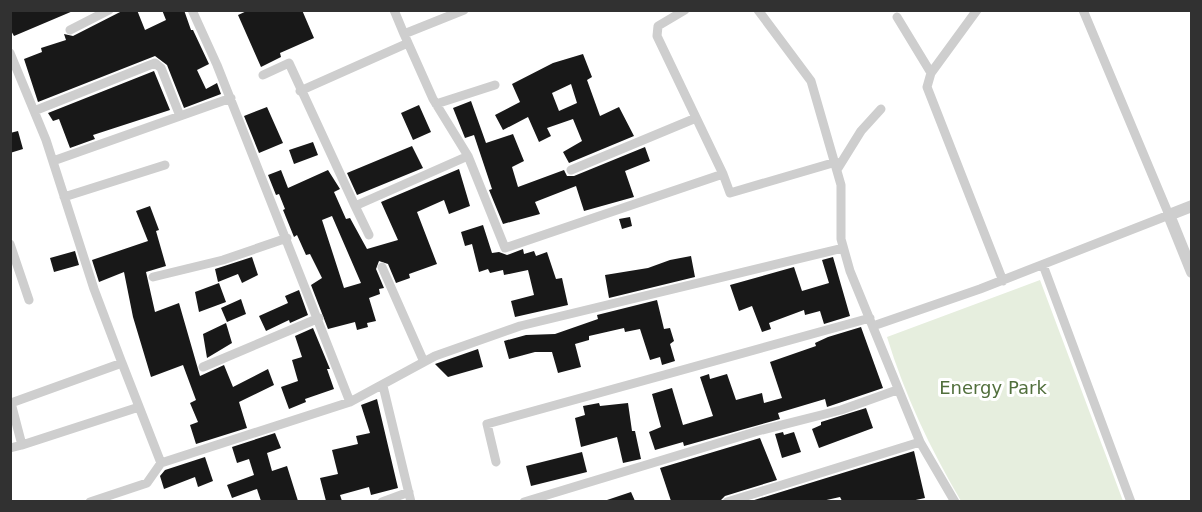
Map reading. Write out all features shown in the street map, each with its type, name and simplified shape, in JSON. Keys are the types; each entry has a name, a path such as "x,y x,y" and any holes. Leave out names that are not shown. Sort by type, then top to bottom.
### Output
{"street":[{"path":"70,30 110,10"},
{"path":"192,10 231,98 350,402"},
{"path":"394,10 436,104 468,156 505,248 723,174"},
{"path":"404,34 464,10"},
{"path":"686,10 663,22 656,30 730,193 837,165 861,131 881,109"},
{"path":"758,10 811,81 842,185 839,213 843,248 897,390 920,442 954,500 942,501"},
{"path":"977,10 931,73 927,87 1003,281"},
{"path":"1083,10 1191,272"},
{"path":"897,17 931,73"},
{"path":"300,91 408,43"},
{"path":"10,54 52,161 94,289 161,462"},
{"path":"34,111 155,63 161,68 180,116"},
{"path":"263,75 289,63 300,91 369,235"},
{"path":"436,104 495,85"},
{"path":"52,161 231,98"},
{"path":"571,170 696,118"},
{"path":"355,206 468,156"},
{"path":"64,197 165,165"},
{"path":"496,462 487,424 871,322 1003,281 1191,206"},
{"path":"153,277 223,260 286,238"},
{"path":"10,244 29,300"},
{"path":"90,501 147,483 161,462 350,402 424,362 519,326 843,248"},
{"path":"1043,265 1131,501"},
{"path":"382,267 424,362"},
{"path":"203,367 319,318"},
{"path":"22,445 11,403 122,363"},
{"path":"382,501 410,497 383,386"},
{"path":"524,501 758,431 842,410 897,390"},
{"path":"10,447 139,407"},
{"path":"727,501 920,442"}],"green space":[{"name":"Energy Park","path":"1040,280 1123,501 961,501 929,441 902,380 887,337"}],"building":[{"path":"10,10 73,11 14,36 10,29"},
{"path":"124,10 137,10 145,30 166,20 162,10 184,10 191,30 209,64 197,70 206,89 217,83 221,94 184,108 167,65 155,56 38,102 24,59 42,52 41,48 66,40 64,34 73,36"},
{"path":"249,10 302,10 314,38 280,53 281,57 261,67 238,15"},
{"path":"583,54 592,77 587,80 600,116 619,107 634,136 569,163 563,152 582,141 573,119 547,128 551,136 539,142 528,117 503,130 495,115 520,102 512,84 553,63","holes":["571,84 577,103 559,111 552,93"]},
{"path":"154,71 170,110 93,135 95,139 70,148 59,119 53,121 48,113"},
{"path":"471,101 486,143 513,134 524,161 512,167 518,187 564,170 567,176 574,176 645,147 650,161 625,171 634,197 584,211 576,186 535,202 540,214 503,224 489,190 492,189 474,135 465,138 453,108"},
{"path":"419,105 431,132 413,140 401,113"},
{"path":"267,107 283,143 259,153 244,116"},
{"path":"18,131 23,149 10,153 10,133"},
{"path":"313,142 318,155 294,164 289,150"},
{"path":"412,146 423,168 357,195 347,173"},
{"path":"459,169 470,206 449,214 444,200 417,212 437,264 409,274 410,278 396,283 388,264 379,261 376,269 384,288 379,289 380,294 369,298 376,321 367,323 368,327 357,330 355,322 328,329 311,285 322,278 310,254 306,255 297,235 294,237 279,194 276,195 268,175 281,170 288,188 328,170 340,189 334,192 346,219 350,218 367,249 398,240 381,202","holes":["332,216 361,283 344,288 322,220"]},
{"path":"150,206 159,230 156,231 166,266 146,272 155,312 179,303 200,376 224,365 233,387 268,369 274,385 239,402 247,428 196,444 190,425 198,422 190,403 196,400 183,365 151,377 133,317 124,272 99,282 92,260 148,241 136,211"},
{"path":"630,217 632,226 622,229 619,219"},
{"path":"483,225 492,253 499,252 507,255 523,249 524,254 534,251 536,256 547,252 556,279 562,278 568,305 515,317 511,301 534,295 528,270 504,275 503,270 490,273 488,269 479,272 472,244 465,246 461,232"},
{"path":"75,251 79,265 54,272 50,258"},
{"path":"691,256 695,277 609,298 605,275 648,268"},
{"path":"252,257 258,275 242,283 238,274 218,282 215,269"},
{"path":"833,257 850,316 824,324 820,311 805,315 804,310 769,323 771,329 762,332 752,306 739,311 730,285 794,267 802,291 829,283 822,260"},
{"path":"219,283 226,302 199,312 195,292"},
{"path":"299,290 308,315 290,323 289,320 266,331 259,316 288,303 285,296"},
{"path":"241,299 246,314 227,322 221,308"},
{"path":"657,300 664,329 670,328 674,341 670,344 675,361 662,365 660,357 650,360 640,329 625,332 624,328 589,336 589,340 575,344 581,367 558,373 552,352 535,352 509,359 504,341 526,335 555,334 598,319 597,315"},
{"path":"226,323 232,343 207,358 203,334"},
{"path":"861,327 883,388 827,407 825,399 778,413 780,419 684,446 683,442 655,450 649,432 661,427 652,394 672,388 683,425 713,416 700,377 709,374 710,379 727,374 736,400 762,393 764,403 782,398 770,362 816,346 815,343 828,337"},
{"path":"313,328 330,369 327,369 334,389 305,399 306,402 289,409 281,387 298,381 292,360 302,357 295,336"},
{"path":"478,349 483,367 448,377 435,364"},
{"path":"377,399 398,488 371,495 369,487 340,495 342,501 326,501 320,478 338,474 332,450 358,444 356,436 370,433 361,405"},
{"path":"599,403 600,406 628,403 632,431 635,431 641,459 623,463 617,437 581,447 575,418 585,415 583,406"},
{"path":"866,408 873,428 819,448 812,429 821,425 821,422"},
{"path":"783,432 784,435 794,432 801,452 782,458 775,434"},
{"path":"275,433 281,448 267,453 272,471 287,466 298,501 261,501 257,489 232,498 227,485 254,475 249,459 237,463 232,447"},
{"path":"760,438 777,480 725,496 720,501 671,501 660,468"},
{"path":"914,451 925,498 911,501 842,501 840,497 822,501 751,501"},
{"path":"582,452 587,472 531,486 526,466"},
{"path":"205,457 213,481 198,487 195,477 164,489 160,476 165,470"},
{"path":"631,492 635,501 607,501 607,500"}]}
